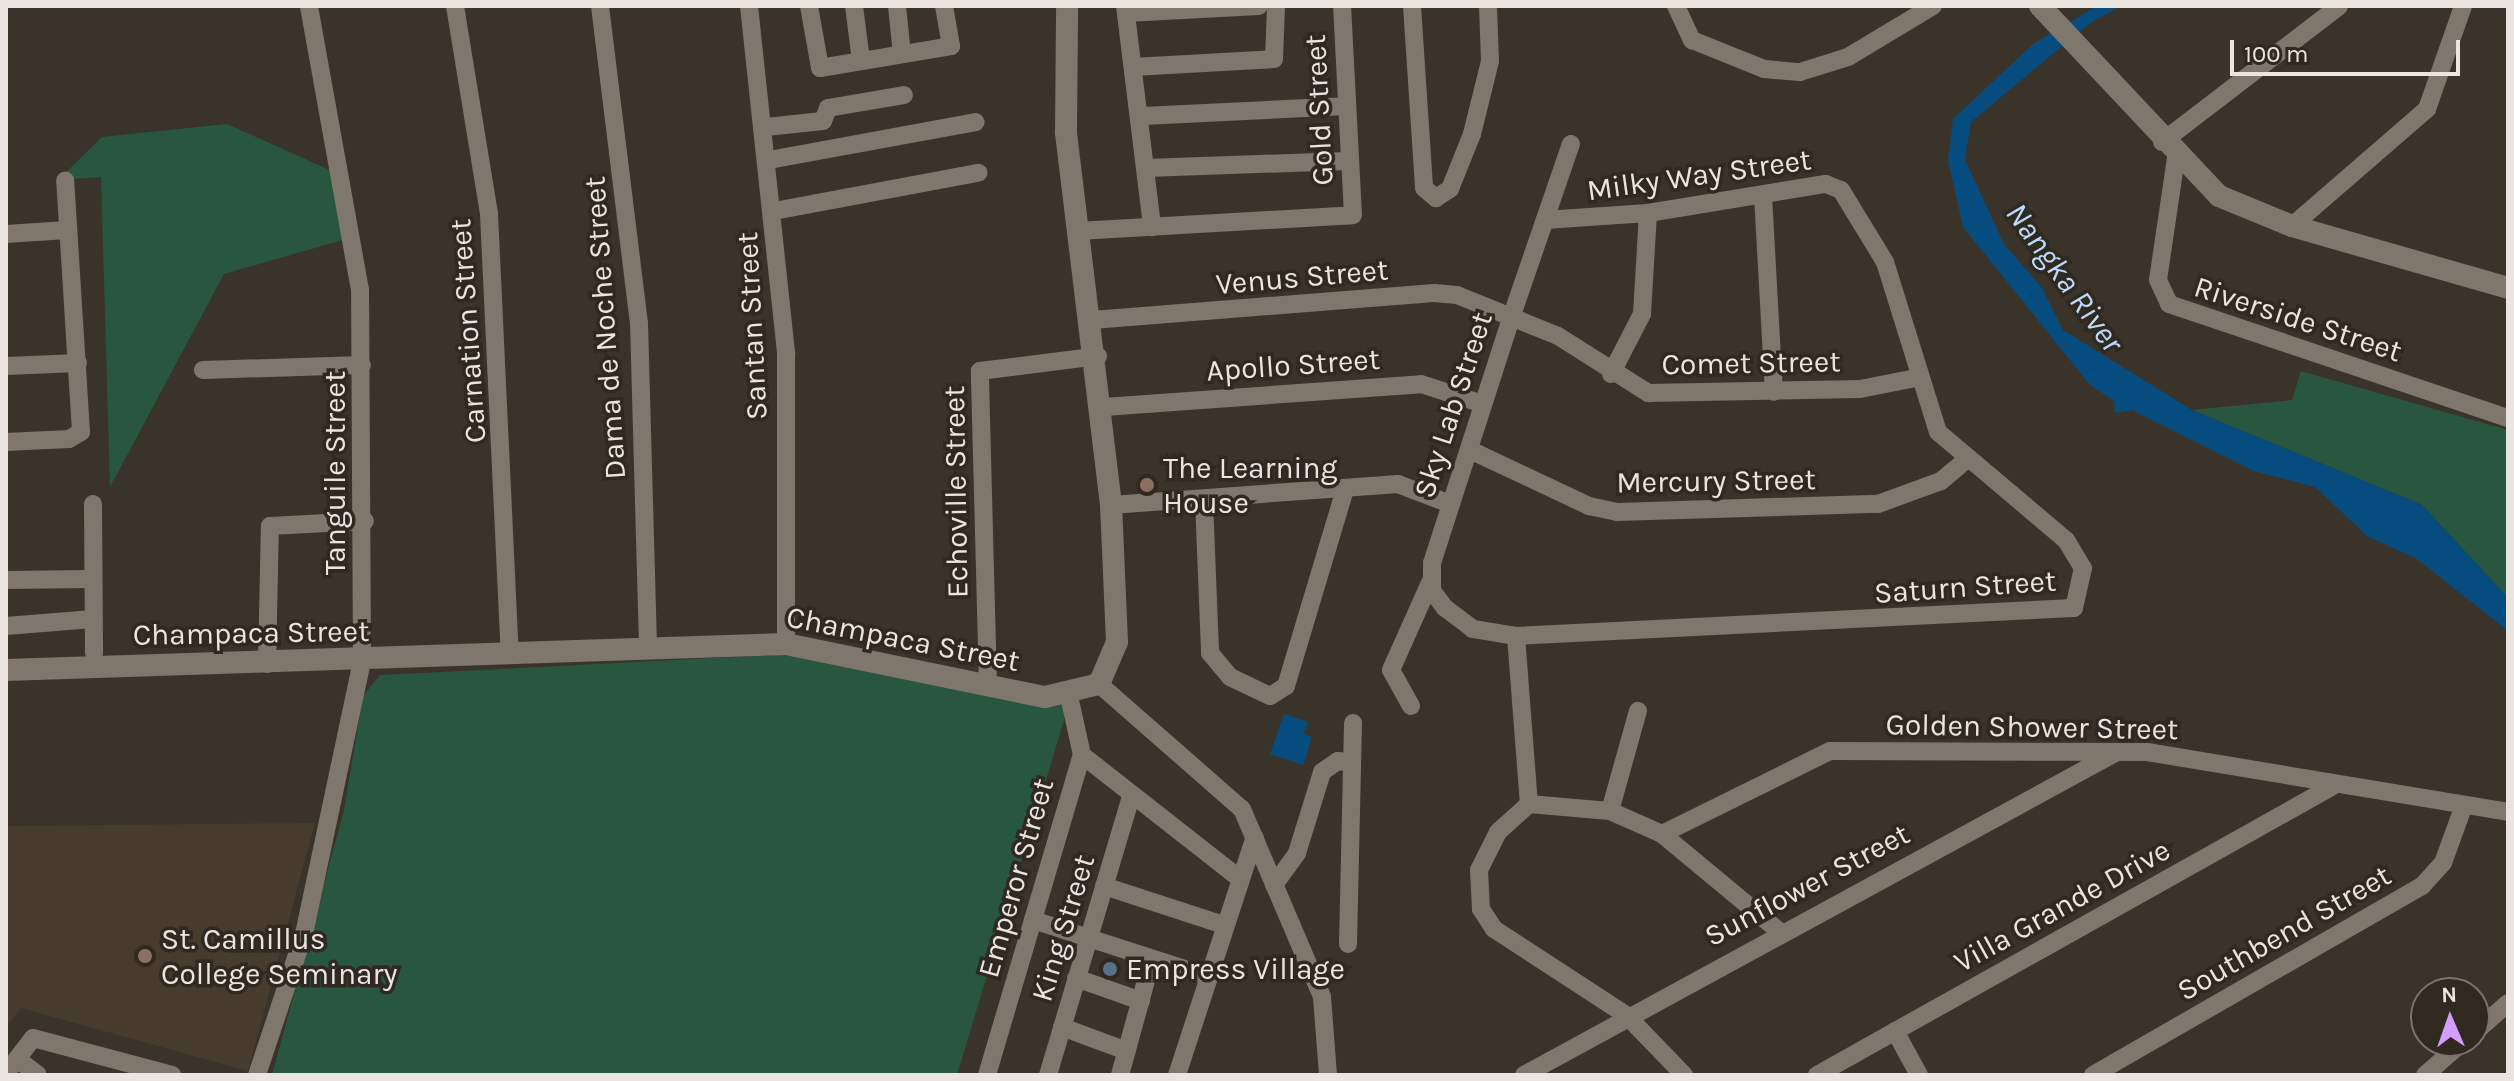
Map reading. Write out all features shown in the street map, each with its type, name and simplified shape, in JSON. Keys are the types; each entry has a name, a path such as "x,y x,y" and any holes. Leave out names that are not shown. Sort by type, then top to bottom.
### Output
{"street":[{"name":"Tanguile Street","path":"257,1075 304,934 362,661 365,521 362,365 344,167 309,6"},
{"name":"Carnation Street","path":"455,6 490,229 510,655"},
{"name":"Dama de Noche Street","path":"600,6 639,323 648,648"},
{"name":"Santan Street","path":"749,6 766,127 786,355 786,644"},
{"path":"809,6 816,65 951,46 944,6"},
{"path":"854,6 861,61"},
{"path":"897,6 902,54"},
{"path":"1067,6 1066,132 1098,356 1111,505 1117,642 1099,684 1231,796 1255,837 1322,997 1328,1075"},
{"path":"1078,231 1152,227 1143,116 1126,10 1259,6"},
{"path":"1133,67 1274,59 1276,6"},
{"name":"Gold Street","path":"1152,227 1347,217 1354,211 1348,161 1342,6"},
{"path":"1412,6 1424,188 1436,198 1450,189 1472,134 1490,61 1488,6"},
{"path":"1676,6 1692,40 1764,69 1800,72 1848,57 1933,6"},
{"path":"2040,6 2169,150 2219,196 2292,226 2508,288"},
{"path":"2169,150 2339,6"},
{"path":"2292,226 2427,109 2463,6"},
{"path":"766,127 823,121 828,108 904,95"},
{"path":"1143,116 1345,106"},
{"path":"769,160 976,122"},
{"name":"Sky Lab Street","path":"1411,706 1391,670 1430,583 1450,504 1571,144"},
{"name":"Riverside Street","path":"2169,150 2158,280 2169,304 2508,418"},
{"path":"1146,168 1348,161"},
{"path":"774,211 978,173"},
{"path":"6,442 77,437 78,363 65,181"},
{"name":"Milky Way Street","path":"1545,220 1648,213 1826,184 1854,202"},
{"path":"1763,196 1774,392"},
{"name":"Saturn Street","path":"1516,636 2074,608 2083,568 2066,540 1965,461 1938,432 1916,378 1885,262 1854,202"},
{"path":"1611,374 1642,314 1648,213"},
{"path":"6,234 67,230"},
{"name":"Venus Street","path":"1092,320 1434,293 1511,318"},
{"name":"Comet Street","path":"1511,318 1558,336 1611,374 1662,395 1774,392 1916,378"},
{"path":"6,355 6,366 78,363"},
{"name":"Echoville Street","path":"988,685 980,371 986,365 1098,356"},
{"path":"203,370 362,365"},
{"name":"Apollo Street","path":"1104,407 1421,384 1483,404"},
{"name":"Mercury Street","path":"1470,450 1589,506 1617,512 1878,504 1941,481 1965,461"},
{"path":"1111,505 1204,501 1398,484 1450,504"},
{"path":"1204,501 1210,653 1230,677 1270,696 1286,686 1345,489"},
{"path":"93,504 91,579 94,653"},
{"path":"267,664 270,526 365,521"},
{"path":"6,580 91,579"},
{"path":"1430,583 1445,608 1473,629 1516,636 1529,804"},
{"path":"6,626 93,619"},
{"name":"Champaca Street","path":"6,670 362,661 786,644 988,685 1069,696 1099,684"},
{"name":"Emperor Street","path":"987,1075 1082,755 1069,696"},
{"path":"1610,811 1638,711"},
{"path":"1348,944 1353,723"},
{"name":"Golden Shower Street","path":"1662,834 1830,751 2119,751 2508,812"},
{"name":"Sunflower Street","path":"1524,1075 1779,931 2119,751"},
{"path":"1082,755 1131,797 1239,878"},
{"path":"1274,885 1297,853 1322,772 1338,761 1352,763"},
{"name":"Villa Grande Drive","path":"1817,1075 2333,786"},
{"name":"King Street","path":"1048,1075 1131,797"},
{"path":"1684,1075 1626,1015 1494,929 1481,909 1479,870 1498,832 1529,804 1610,811 1662,834 1779,931"},
{"name":"Southbend Street","path":"2093,1075 2120,1068 2422,886 2443,863 2464,805"},
{"path":"1177,1075 1239,878 1255,837"},
{"path":"1104,886 1224,925"},
{"path":"1033,920 1209,977"},
{"path":"1120,1075 1152,959"},
{"path":"1076,978 1141,1001"},
{"path":"2490,1019 2508,1003"},
{"path":"1062,1027 1127,1051"},
{"path":"1895,1031 1919,1075"},
{"path":"38,1075 11,1066 33,1038 172,1075"},
{"path":"2425,1075 2446,1057"}],"shaded area":[{"name":"St. Camillus College Seminary","path":"315,823 248,1071 21,1008 6,1027 6,826"}],"green space":[{"path":"227,124 334,172 343,240 224,274 110,487 101,177 58,180 102,137"},
{"path":"2301,371 2508,430 2508,598 2422,505 2192,410 2292,400"},
{"path":"795,654 1004,700 1062,703 1065,717 957,1075 272,1075 344,810 363,696 380,675"}],"water":[{"path":"2097,6 2121,6 2090,23 1971,122 1965,160 2004,244 2042,288 2063,330 2192,410 2422,505 2508,598 2508,631 2417,559 2367,536 2315,487 2254,471 2132,410 2115,413 2114,401 2089,384 1963,227 1948,160 1953,119 2033,44"},
{"path":"1284,714 1308,722 1304,734 1312,737 1303,765 1270,754"}],"place":[{"name":"The Learning House","path":"1147,485"},
{"name":"St. Camillus College Seminary","path":"145,956"},
{"name":"Empress Village","path":"1110,969"}],"water label":[{"name":"Nangka River","path":"2064,278"}]}
